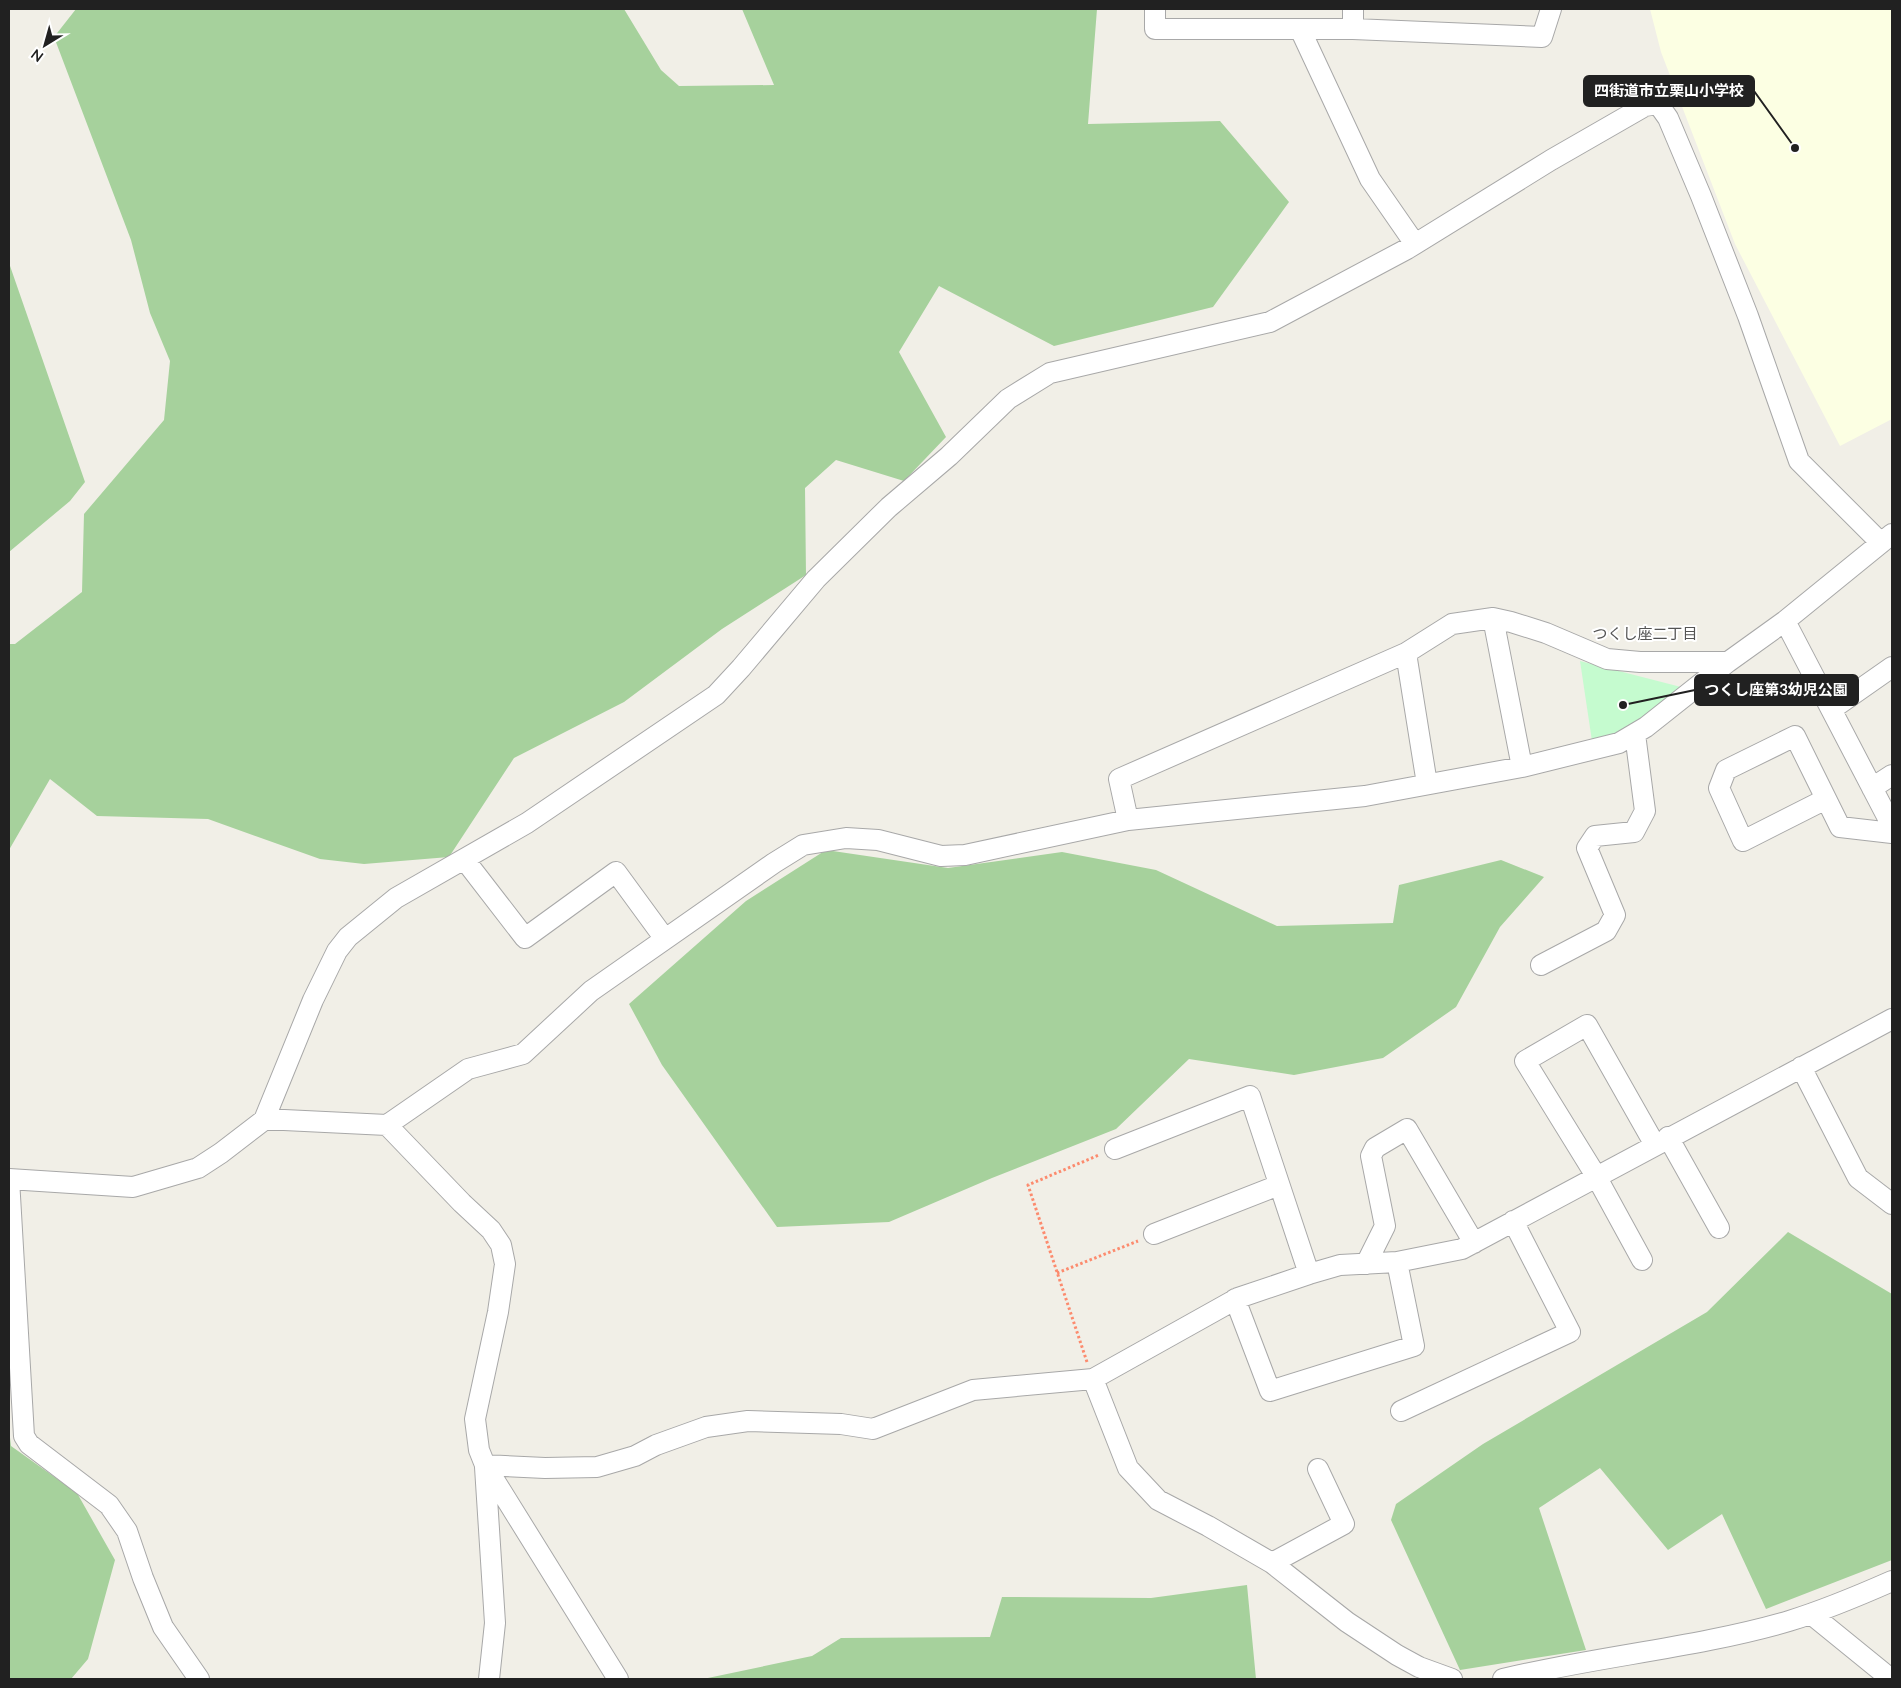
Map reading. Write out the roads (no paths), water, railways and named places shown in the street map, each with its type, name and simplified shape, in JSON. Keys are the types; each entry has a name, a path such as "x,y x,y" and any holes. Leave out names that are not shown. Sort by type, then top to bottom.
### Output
{"street":[{"path":"1155,9 1155,29 1353,29 1542,38 1551,9"},
{"path":"1353,9 1353,29"},
{"path":"1300,29 1370,179 1415,244"},
{"path":"199,1679 163,1627 143,1578 128,1531 109,1505 28,1444 24,1436 9,1179 133,1187 198,1168 264,1120 313,1000 337,951 348,937 396,898 527,823 716,696 823,572 889,507 949,456 1008,399 1050,373 1270,322 1415,244 1560,155 1645,106 1658,104 1668,118 1702,196 1748,316 1799,461 1886,538 1785,621 1728,662 1646,728 1619,743 1522,767 1365,796 1128,820 965,855 942,856 878,840 846,838 803,845 774,863 591,991 523,1054 468,1069 387,1125 264,1120"},
{"path":"1128,820 1119,779 1406,654 1452,624 1493,618 1546,633 1607,659 1640,662 1728,662"},
{"path":"1493,618 1522,767"},
{"path":"1785,621 1892,826"},
{"path":"1406,654 1427,784"},
{"path":"1832,709 1892,667"},
{"path":"1541,965 1606,931 1616,915 1586,848 1596,836 1634,832 1645,811 1635,734"},
{"path":"1826,799 1743,841 1719,788 1726,770 1795,736 1840,827 1892,833"},
{"path":"1872,788 1892,775"},
{"path":"464,859 525,938 616,872 665,939"},
{"path":"485,1465 545,1468 597,1467 635,1456 656,1445 706,1427 748,1421 841,1424 873,1430 973,1390 1093,1379 1236,1299 1340,1265 1397,1262 1462,1249 1892,1018"},
{"path":"1642,1260 1596,1176 1525,1061 1587,1025 1719,1228"},
{"path":"1801,1067 1858,1178 1892,1204"},
{"path":"1115,1149 1250,1096 1309,1274"},
{"path":"387,1125 462,1204 491,1230 502,1245 505,1264 501,1292 476,1419 479,1450 485,1465 618,1679"},
{"path":"1366,1264 1385,1226 1371,1156 1375,1148 1407,1129 1474,1243"},
{"path":"1154,1234 1279,1185"},
{"path":"1401,1412 1570,1332 1513,1221"},
{"path":"1236,1299 1270,1391 1414,1346 1397,1262"},
{"path":"1093,1379 1128,1468 1158,1500 1272,1563 1347,1622 1397,1655 1419,1667 1452,1679"},
{"path":"485,1465 495,1623 489,1679"},
{"path":"1272,1563 1344,1524 1318,1469"},
{"path":"1503,1679 1746,1632 1811,1614 1892,1581"},
{"path":"1811,1614 1890,1679"}],"place":[{"name":"四街道市立栗山小学校","path":"1795,148"},
{"name":"つくし座第3幼児公園","path":"1623,705"}],"district":[{"name":"つくし座二丁目","path":"1645,633"}]}
